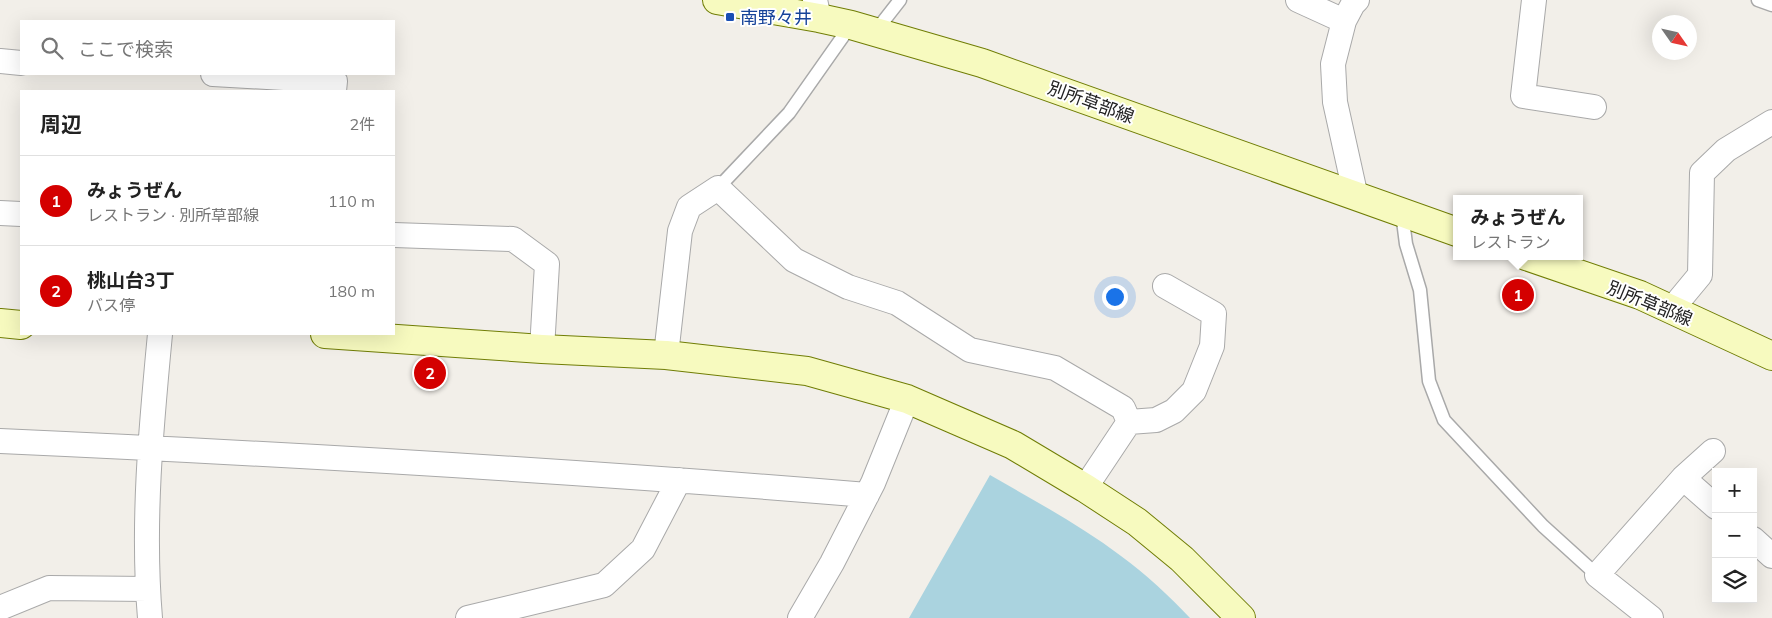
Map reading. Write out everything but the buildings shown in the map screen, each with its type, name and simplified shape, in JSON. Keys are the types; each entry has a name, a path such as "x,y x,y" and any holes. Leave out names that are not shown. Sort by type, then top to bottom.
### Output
{"main road":[{"name":"別所草部線","path":"717,0 817,9 863,29 982,63 1453,231"},
{"name":"別所草部線","path":"1537,260 1640,296 1772,356"},
{"path":"0,323 20,325"},
{"path":"339,335 542,349 666,355 807,371 907,399 1013,445 1137,522 1182,559 1241,618"}],"street":[{"path":"1298,0 1344,21"},
{"path":"1356,197 1335,102 1333,64 1344,21 1357,0"},
{"path":"1534,0 1523,96 1594,107"},
{"path":"0,61 20,63"},
{"path":"230,75 335,81 334,90"},
{"path":"1671,310 1700,274 1702,173 1726,150 1772,122"},
{"path":"666,355 680,231 689,208 718,188 794,260 848,287 897,303 970,350 1055,368 1123,408 1129,422"},
{"path":"0,213 20,214"},
{"path":"395,235 513,239 547,264 542,349"},
{"path":"1129,422 1156,420 1174,411 1194,390 1212,346 1214,314 1165,286"},
{"path":"150,618 148,588 150,448 160,335"},
{"path":"800,618 832,563 867,496 907,399"},
{"path":"1085,488 1129,422"},
{"path":"0,441 150,448 679,480 867,496"},
{"path":"1651,618 1597,575 1683,478 1713,451"},
{"path":"1683,478 1712,503"},
{"path":"468,618 604,585 643,548 679,480"},
{"path":"1757,543 1772,556"},
{"path":"0,608 49,588 148,588"}],"lane":[{"path":"718,188 789,113 863,29 900,0"},
{"path":"1758,0 1772,6"},
{"path":"1402,213 1406,244 1420,290 1429,381 1444,420 1543,526 1597,575"}],"water":[{"path":"990,475 1090,534 1130,563 1166,593 1190,618 909,618"}],"place":[{"name":"南野々井","path":"730,17"},
{"name":"みょうぜん","path":"1518,295"},
{"name":"桃山台3丁","path":"430,373"}]}
